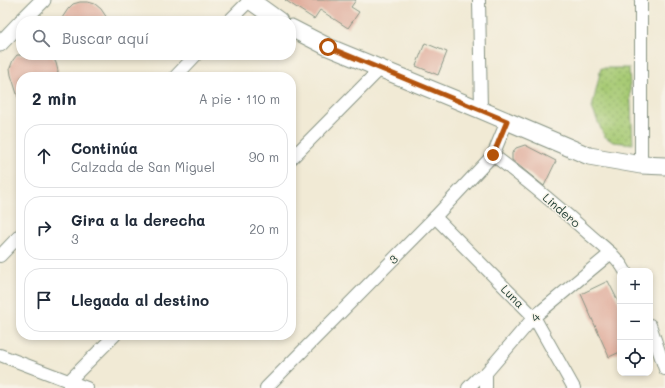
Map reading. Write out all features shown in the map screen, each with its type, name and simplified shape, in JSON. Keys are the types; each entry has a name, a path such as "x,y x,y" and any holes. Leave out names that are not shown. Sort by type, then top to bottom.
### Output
{"main road":[{"path":"250,0 272,16"},
{"path":"296,31 328,47 589,156 642,165 665,166"}],"street":[{"path":"28,16 43,0"},
{"path":"235,16 250,0"},
{"path":"479,0 480,110"},
{"path":"641,0 642,165"},
{"path":"0,44 16,28"},
{"path":"180,72 191,60"},
{"path":"296,154 380,69"},
{"name":"3","path":"266,388 435,217 493,155 507,121"},
{"name":"Lindero","path":"493,155 556,204 611,253 624,268"},
{"name":"Luna","path":"435,217 534,317 574,388"},
{"path":"0,256 16,239"},
{"name":"4","path":"468,388 486,373 534,317 611,253"},
{"path":"653,334 665,368"},
{"path":"69,385 110,340"},
{"path":"0,356 69,385 87,388"},
{"path":"486,373 486,388"}],"green space":[{"path":"601,68 629,68 633,144 613,142 604,136 592,108"}],"building":[{"path":"285,0 356,0 351,7 359,12 348,28 320,10 314,19"},
{"path":"88,2 95,4 106,16 63,16 73,4"},
{"path":"425,43 447,52 438,75 416,66"},
{"path":"16,56 16,60 54,60 58,72 16,72 16,91 10,68"},
{"path":"525,145 556,161 544,186 512,160 512,153 516,148"},
{"path":"608,281 617,299 617,353 609,357 581,294"}],"route":[{"path":"328,47 507,121 493,155"}]}
